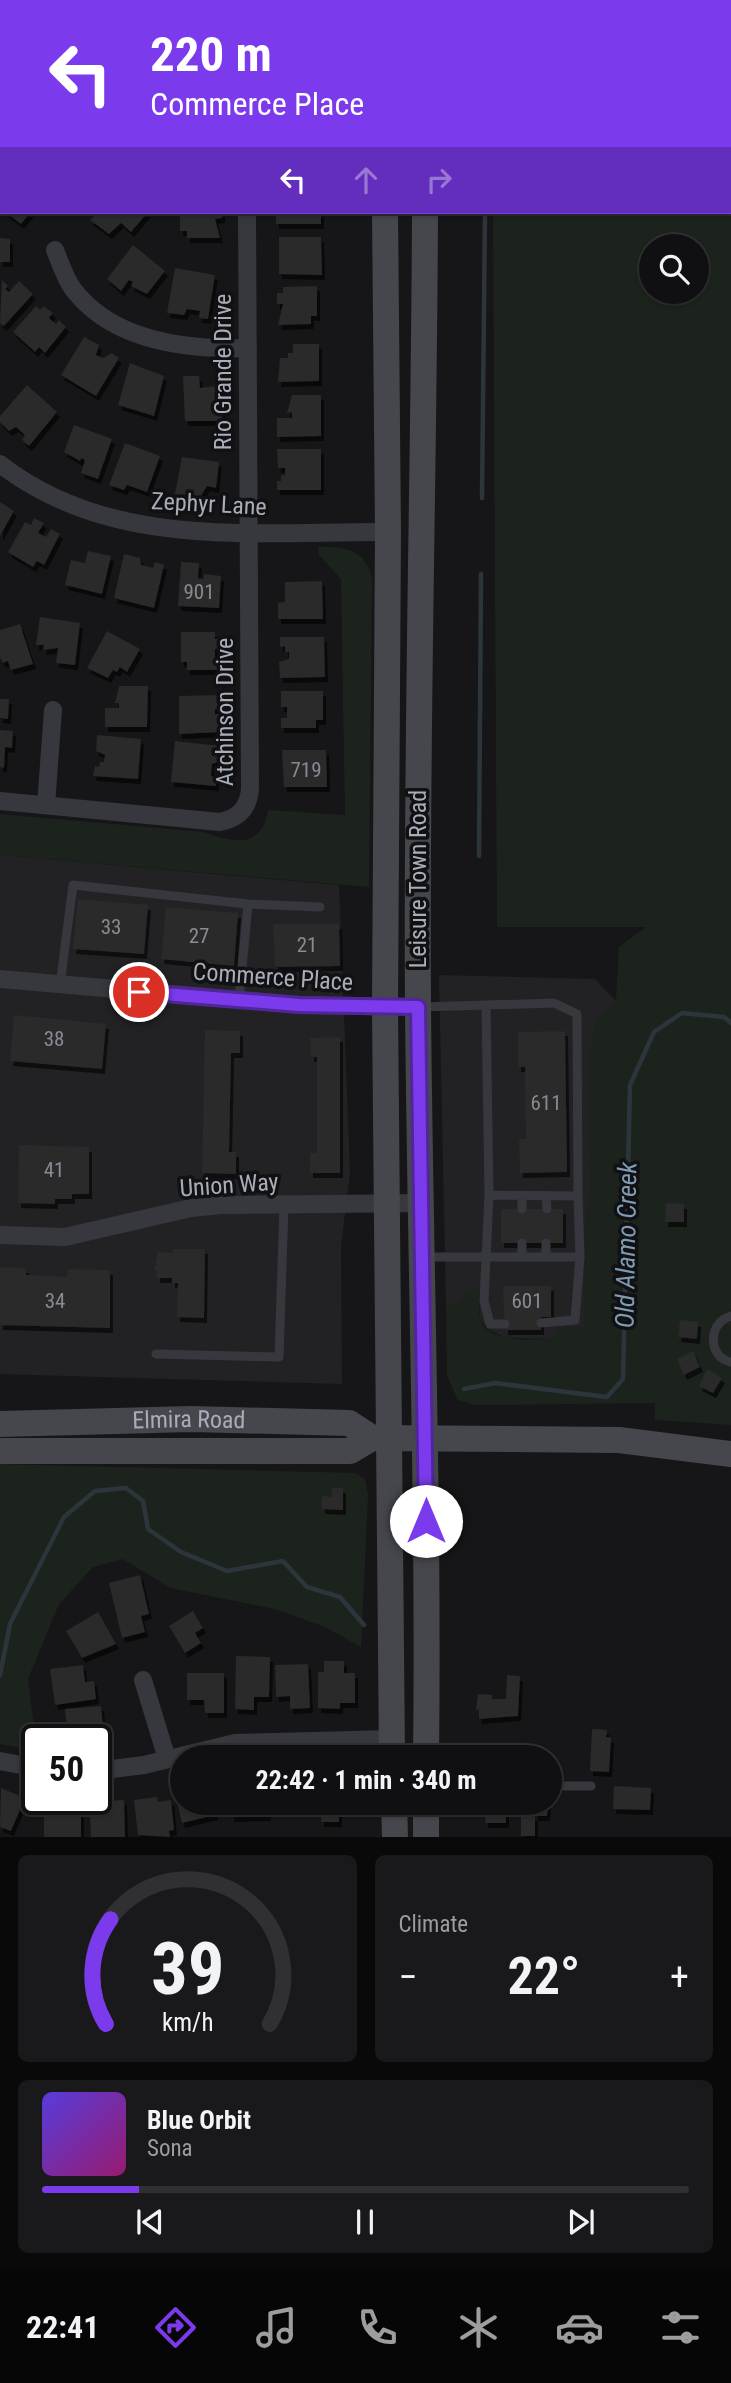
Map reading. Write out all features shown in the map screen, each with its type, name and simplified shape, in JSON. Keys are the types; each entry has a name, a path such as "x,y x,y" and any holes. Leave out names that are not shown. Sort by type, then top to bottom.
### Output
{"main road":[{"name":"Leisure Town Road","path":"385,214 388,532 386,1204 380,1438 392,1745"},
{"name":"Leisure Town Road","path":"425,214 424,533 417,831 427,1439 426,1745"},
{"path":"387,388 403,419 405,516 424,533"},
{"path":"388,532 407,546 407,594 422,610"},
{"name":"Elmira Road","path":"0,1424 192,1419 349,1423 380,1438 619,1440 731,1454"},
{"name":"Elmira Road","path":"0,1451 350,1451 380,1438"},
{"path":"394,1815 395,1837"},
{"path":"426,1815 426,1837"}],"street":[{"name":"Rio Grande Drive","path":"247,214 248,532"},
{"path":"55,250 71,287 88,306 118,325 161,342 200,348 248,348"},
{"name":"Zephyr Lane","path":"0,464 16,477 99,517 180,532 388,532"},
{"name":"Atchinson Drive","path":"0,801 220,822 234,817 246,807 250,788 248,532"},
{"path":"46,805 53,710"},
{"name":"Commerce Place","path":"0,979 239,1000 418,1007"},
{"name":"Union Way","path":"0,1236 65,1237 191,1208 422,1203"},
{"path":"143,1680 167,1759"},
{"path":"235,1745 250,1742 321,1745"},
{"path":"112,1768 170,1758"},
{"path":"0,1761 21,1765"}],"lane":[{"path":"60,985 73,885 248,904 320,908"},
{"path":"239,1000 248,904"},
{"path":"418,1007 554,1003 577,1014 580,1257 578,1304 575,1320 541,1324"},
{"path":"486,1005 489,1195 484,1301 490,1324 505,1324"},
{"path":"489,1195 578,1196"},
{"path":"522,1196 522,1209"},
{"path":"547,1197 547,1209"},
{"path":"156,1354 279,1357 284,1205"},
{"path":"522,1243 522,1257"},
{"path":"547,1243 547,1257"},
{"path":"424,1257 580,1257"},
{"path":"731,1316 720,1320 715,1329 715,1351 720,1358 731,1363"},
{"path":"562,1786 591,1786"}],"shaded area":[{"path":"493,214 731,214 731,1425 655,1420 655,1403 475,1405 458,1400 447,1376 446,1304 456,1304 467,1290 480,1290 479,1315 484,1327 502,1337 555,1339 556,1327 586,1327 585,1235 590,1190 588,1059 596,1021 616,1000 619,947 646,927 497,927"},
{"path":"318,547 345,549 360,556 372,579 369,887 0,855 0,814 203,832 234,840 251,838 259,832 268,810 345,815 341,579 319,555"},
{"path":"0,855 339,885 350,1173 341,1246 342,1384 0,1374"},
{"path":"439,975 595,979 616,1001 596,1021 590,1190 585,1235 586,1327 556,1339 506,1338 488,1329 480,1320 479,1290 456,1305 446,1304"},
{"path":"0,1464 355,1473 365,1479 368,1495 361,1647 325,1627 275,1609 170,1588 123,1559 93,1567 59,1604 28,1679 34,1724 21,1724 21,1748 0,1744"}],"building":[{"path":"8,214 29,214 21,224"},
{"path":"96,214 146,214 131,232 121,223 109,234 90,220"},
{"path":"180,214 222,214 222,218 215,219 220,238 187,238 187,231 180,231"},
{"path":"276,214 321,214 321,224 276,224"},
{"path":"279,237 321,237 322,275 279,274"},
{"path":"0,238 10,239 10,262 0,262"},
{"path":"133,245 165,271 147,294 131,286 133,282 129,280 121,291 107,279"},
{"path":"175,268 215,275 208,319 199,318 200,311 187,309 184,315 167,313"},
{"path":"2,280 8,286 5,289 9,292 19,281 33,294 4,326 0,323"},
{"path":"317,286 317,316 311,316 311,324 278,325 283,304 277,304 277,293 283,293 283,287"},
{"path":"36,306 40,310 44,306 53,313 49,318 56,324 59,320 66,327 45,353 39,347 35,352 13,332"},
{"path":"84,337 99,345 96,355 103,358 112,353 119,358 96,396 61,375"},
{"path":"293,344 319,344 319,381 278,382 280,358 288,358 288,353 293,353"},
{"path":"130,363 164,376 154,416 118,405"},
{"path":"183,376 199,376 200,388 223,385 222,421 185,421"},
{"path":"27,385 57,412 29,446 22,440 25,435 16,427 9,431 0,422 0,416"},
{"path":"292,395 321,395 321,436 277,437 277,418 292,418 292,412 287,413"},
{"path":"74,425 112,439 98,479 81,473 85,460 81,458 80,461 64,452"},
{"path":"125,443 160,456 147,492 127,485 124,490 109,485"},
{"path":"277,449 321,449 321,490 277,490 277,481 281,481 281,475 285,475 285,468 278,468"},
{"path":"182,457 219,462 216,488 207,486 198,501 174,499"},
{"path":"0,502 14,511 0,536"},
{"path":"34,518 44,523 38,533 46,537 51,529 60,534 44,565 37,561 33,567 8,552 25,522 31,525"},
{"path":"88,551 111,556 102,594 65,585 71,560 85,563"},
{"path":"124,554 140,558 141,565 153,568 155,562 164,565 154,608 114,598"},
{"path":"181,562 199,563 198,578 204,579 204,574 221,576 219,608 178,606"},
{"path":"322,581 323,619 278,619 278,603 285,602 285,582"},
{"path":"40,617 80,623 75,665 56,663 58,648 43,650 44,645 36,645"},
{"path":"20,624 33,664 11,670 8,661 3,663 0,658 0,630"},
{"path":"107,631 140,649 127,672 120,667 117,672 113,670 108,678 87,668"},
{"path":"181,632 215,632 215,639 221,638 222,649 215,649 215,659 220,659 220,670 187,670 187,662 181,662"},
{"path":"280,637 324,637 325,677 280,678 279,662 289,659 289,652 285,652 285,646 280,647"},
{"path":"119,686 148,686 147,727 105,727 105,708 119,708 119,703 115,703"},
{"path":"281,691 323,691 323,720 316,720 316,728 281,728 281,718 287,718 287,707 281,707"},
{"path":"221,695 223,710 215,709 215,714 221,714 221,732 179,734 179,696"},
{"path":"0,699 9,699 8,719 0,718"},
{"path":"0,730 13,731 12,748 5,747 4,768 0,767"},
{"path":"97,735 141,739 138,779 93,776 95,766 99,767 100,762 104,762 105,755 96,751"},
{"path":"175,741 220,746 218,762 212,764 211,776 216,777 216,786 171,782"},
{"path":"282,750 326,750 327,787 284,787"},
{"path":"78,899 148,905 144,954 73,949"},
{"path":"166,907 238,913 234,966 161,959"},
{"path":"273,924 339,924 340,966 275,967"},
{"path":"14,1015 106,1024 102,1069 10,1061"},
{"path":"205,1030 240,1031 240,1053 231,1053 229,1152 236,1152 236,1174 202,1173"},
{"path":"565,1031 567,1172 520,1173 519,1139 526,1139 525,1067 518,1067 518,1032"},
{"path":"340,1037 340,1173 310,1173 310,1153 317,1153 317,1057 311,1057 310,1038"},
{"path":"19,1145 89,1147 89,1194 72,1194 72,1199 55,1199 55,1204 18,1203"},
{"path":"666,1203 684,1204 684,1222 665,1222"},
{"path":"501,1209 563,1209 563,1243 501,1243"},
{"path":"173,1249 205,1249 204,1318 177,1317 178,1283 172,1283 172,1278 157,1278 157,1270 154,1271 158,1252 173,1253"},
{"path":"0,1267 26,1268 26,1275 67,1277 68,1269 110,1270 110,1328 0,1325"},
{"path":"503,1286 551,1286 551,1317 541,1317 541,1330 505,1330"},
{"path":"680,1320 698,1322 697,1339 678,1337"},
{"path":"693,1351 700,1367 684,1375 677,1359"},
{"path":"707,1369 722,1378 713,1393 699,1386"},
{"path":"332,1488 343,1488 343,1510 322,1509 322,1496 332,1497"},
{"path":"140,1575 149,1614 141,1616 145,1632 122,1638 109,1583"},
{"path":"193,1611 203,1628 195,1633 201,1643 185,1653 169,1626"},
{"path":"98,1612 116,1644 82,1658 66,1631"},
{"path":"236,1656 270,1657 269,1697 254,1697 254,1710 235,1709"},
{"path":"324,1661 344,1661 344,1673 355,1673 355,1703 340,1703 340,1709 318,1708 318,1672 324,1672"},
{"path":"308,1664 310,1708 290,1709 290,1696 276,1697 275,1665"},
{"path":"83,1665 85,1682 94,1681 96,1699 55,1705 50,1669"},
{"path":"187,1673 224,1673 224,1713 205,1713 204,1700 187,1700"},
{"path":"507,1675 520,1676 518,1716 479,1719 479,1709 476,1710 478,1694 492,1695 492,1699 506,1699"},
{"path":"101,1706 103,1724 66,1724 65,1709"},
{"path":"592,1729 607,1730 606,1737 611,1738 609,1772 590,1771"},
{"path":"614,1786 651,1788 650,1810 613,1809"},
{"path":"1,1788 21,1796 21,1807 11,1831 0,1827"},
{"path":"157,1797 158,1802 170,1800 174,1830 169,1831 170,1837 138,1835 134,1800"},
{"path":"124,1800 125,1837 91,1837 90,1815 112,1815 112,1801"},
{"path":"44,1815 81,1815 81,1837 44,1837"},
{"path":"180,1815 215,1815 182,1823"},
{"path":"231,1815 268,1816 231,1817"},
{"path":"321,1815 339,1815 339,1822 321,1822"},
{"path":"486,1815 506,1815 506,1823 485,1823"},
{"path":"521,1816 535,1816 535,1836 521,1836"}],"waterway":[{"path":"482,498 485,214"},
{"path":"479,856 481,574"},
{"name":"Old Alamo Creek","path":"464,1389 495,1383 607,1397 623,1379 630,1085 654,1032 682,1013 724,1017 731,1023"},
{"name":"Old Alamo Creek","path":"0,1675 10,1624 64,1517 95,1491 126,1488 143,1501 148,1529 181,1552 227,1571 283,1561 307,1587 340,1597 364,1625"}],"route":[{"path":"139,992 299,1005 418,1007 427,1439 426,1521"}]}
